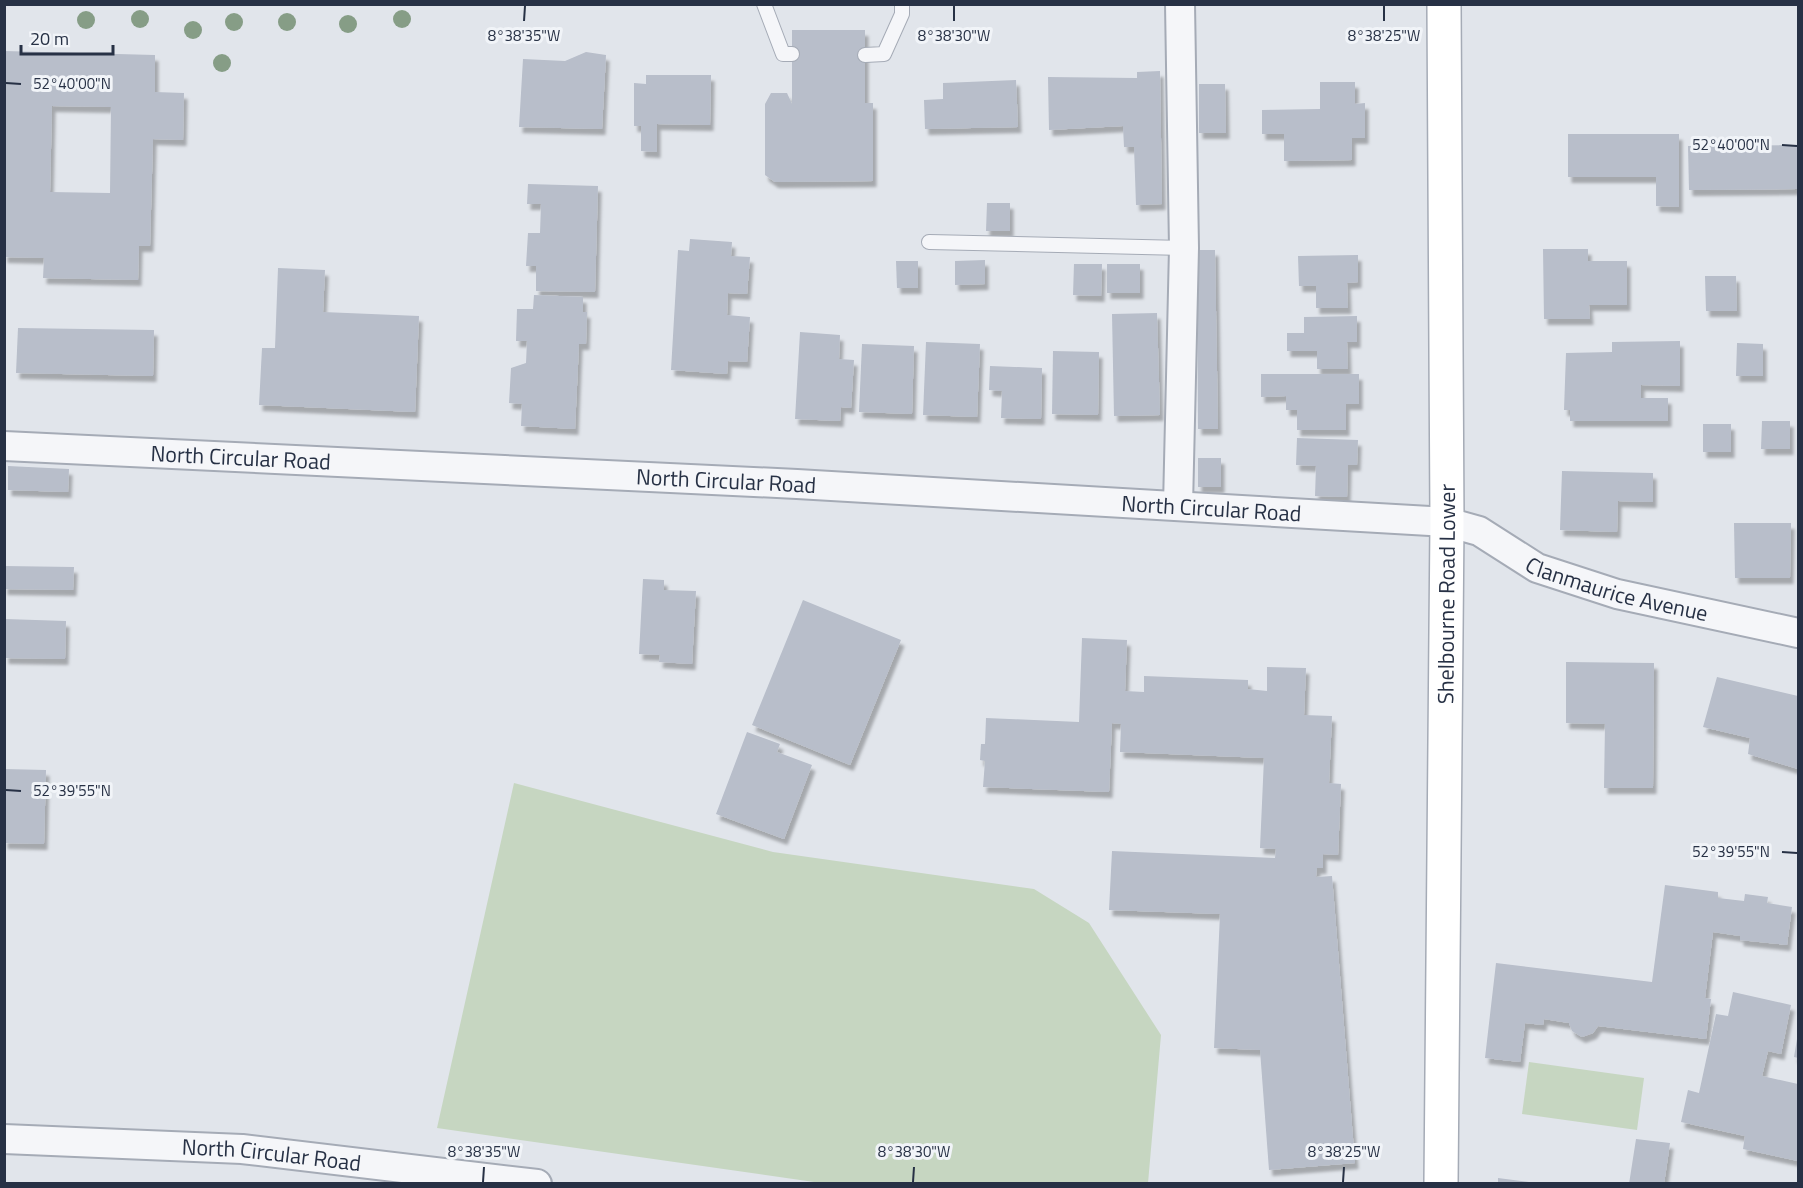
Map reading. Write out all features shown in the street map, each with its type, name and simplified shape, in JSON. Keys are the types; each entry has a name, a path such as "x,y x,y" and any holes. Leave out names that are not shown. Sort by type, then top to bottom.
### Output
{"main road":[{"name":"Shelbourne Road Lower","path":"1441,1184 1447,522 1444,4"}],"street":[{"path":"1178,506 1184,248 1180,4"},
{"name":"North Circular Road","path":"4,446 809,484 1447,522"},
{"name":"Clanmaurice Avenue","path":"1447,522 1479,531 1537,568 1617,594 1798,633"},
{"name":"North Circular Road","path":"4,1139 242,1149 537,1184"}],"lane":[{"path":"764,4 783,54 792,54"},
{"path":"865,55 884,54 902,14 902,4"},
{"path":"929,242 1184,248"}],"green space":[{"path":"514,783 773,852 1034,889 1089,923 1161,1035 1148,1183 821,1183 437,1128"},
{"path":"1529,1062 1644,1078 1637,1130 1522,1114"}],"building":[{"path":"792,30 865,30 865,103 873,103 873,181 775,182 765,175 765,104 771,93 787,93 792,104"},
{"path":"4,51 155,55 155,92 184,93 183,140 153,139 150,246 139,246 138,280 43,278 44,258 4,257","holes":["52,106 111,107 110,193 50,192"]},
{"path":"586,52 606,55 602,129 519,127 523,59 565,61"},
{"path":"1160,71 1162,204 1136,205 1134,147 1124,147 1123,126 1049,130 1048,77 1137,78 1137,72"},
{"path":"646,75 711,75 710,125 657,124 657,152 641,151 641,126 634,126 634,83 646,84"},
{"path":"1016,80 1018,127 925,129 924,100 943,99 943,83"},
{"path":"1320,82 1355,82 1355,104 1365,103 1365,138 1352,138 1352,160 1284,161 1284,134 1262,134 1262,110 1320,109"},
{"path":"1199,84 1225,84 1226,133 1199,133"},
{"path":"1568,134 1679,134 1679,207 1656,206 1656,177 1568,177"},
{"path":"1798,145 1798,189 1689,190 1688,146"},
{"path":"528,184 598,186 595,292 536,291 536,266 526,266 528,233 540,233 541,204 527,204"},
{"path":"987,203 1010,203 1010,231 986,231"},
{"path":"690,239 732,242 731,256 750,257 747,294 728,293 727,315 750,317 747,362 728,361 727,374 671,370 678,250 689,251"},
{"path":"1543,249 1588,249 1588,261 1627,261 1627,305 1589,305 1590,319 1544,319"},
{"path":"1197,250 1215,250 1218,429 1198,429"},
{"path":"1358,255 1358,282 1347,283 1348,308 1316,308 1316,286 1299,286 1298,256"},
{"path":"985,260 985,284 955,285 955,261"},
{"path":"896,261 918,261 918,288 897,288"},
{"path":"1074,264 1102,264 1101,296 1073,295"},
{"path":"1107,264 1140,264 1140,293 1107,293"},
{"path":"278,268 325,270 323,312 419,316 415,412 259,405 262,348 275,348"},
{"path":"1705,276 1736,276 1737,311 1706,311"},
{"path":"534,295 583,297 583,312 587,312 586,344 579,344 575,429 521,426 522,404 509,403 511,368 526,363 527,341 516,341 517,309 533,309"},
{"path":"1157,313 1160,415 1114,416 1112,314"},
{"path":"1357,316 1357,342 1347,342 1348,369 1317,369 1317,351 1287,351 1287,333 1304,333 1304,317"},
{"path":"18,328 154,330 153,376 16,373"},
{"path":"800,332 840,335 839,359 854,360 851,408 841,407 840,421 795,419"},
{"path":"1680,341 1680,386 1641,385 1641,398 1668,398 1668,421 1570,421 1570,410 1564,410 1566,353 1612,352 1612,342"},
{"path":"926,342 980,344 977,417 923,415"},
{"path":"1737,343 1763,344 1763,376 1736,376"},
{"path":"862,344 914,346 912,414 859,412"},
{"path":"1053,351 1099,352 1098,415 1052,414"},
{"path":"990,366 1042,368 1041,419 1001,418 1002,391 989,390"},
{"path":"1261,374 1359,374 1359,404 1346,404 1346,430 1297,430 1297,410 1286,410 1286,396 1261,397"},
{"path":"1762,421 1790,421 1790,449 1761,449"},
{"path":"1703,424 1731,424 1731,452 1703,452"},
{"path":"1297,438 1358,440 1357,465 1348,465 1347,497 1315,496 1316,466 1296,465"},
{"path":"1198,458 1221,458 1221,487 1198,487"},
{"path":"8,466 69,469 68,492 8,490"},
{"path":"1562,471 1653,473 1653,502 1618,501 1617,532 1560,530"},
{"path":"1734,523 1791,523 1790,578 1735,578"},
{"path":"4,566 74,567 73,590 4,589"},
{"path":"643,579 664,580 664,590 696,591 692,664 659,662 660,655 639,654"},
{"path":"803,600 901,640 850,765 752,725"},
{"path":"5,619 66,621 65,659 5,658"},
{"path":"1082,638 1127,640 1125,691 1144,692 1144,676 1248,680 1248,689 1267,691 1267,667 1306,668 1304,715 1332,716 1329,783 1341,784 1338,855 1323,854 1323,868 1317,868 1316,877 1332,876 1355,1163 1269,1170 1260,1050 1214,1048 1220,914 1109,910 1112,851 1275,858 1276,849 1260,848 1264,758 1120,752 1121,724 1112,723 1109,792 983,787 985,761 980,760 981,744 985,744 986,718 1079,722"},
{"path":"1566,662 1654,663 1653,788 1604,788 1605,724 1566,723"},
{"path":"1717,677 1798,696 1798,769 1748,754 1750,738 1703,727"},
{"path":"747,732 780,744 777,752 812,765 784,839 716,814"},
{"path":"4,769 46,770 44,844 4,843"},
{"path":"1665,885 1718,892 1718,898 1744,901 1745,894 1768,897 1767,903 1792,907 1787,945 1740,940 1740,936 1713,932 1705,998 1711,999 1706,1039 1598,1026 1593,1033 1582,1037 1572,1031 1569,1023 1544,1019 1543,1025 1525,1023 1520,1062 1485,1058 1496,963 1652,982"},
{"path":"1733,992 1791,1005 1781,1054 1768,1051 1762,1076 1798,1084 1798,1161 1743,1149 1745,1136 1681,1122 1688,1090 1699,1093 1716,1014 1728,1016"},
{"path":"1798,1039 1798,1058 1794,1057"},
{"path":"1636,1139 1670,1143 1664,1184 1629,1184"},
{"path":"1498,1178 1529,1182 1528,1184 1498,1184"}]}
